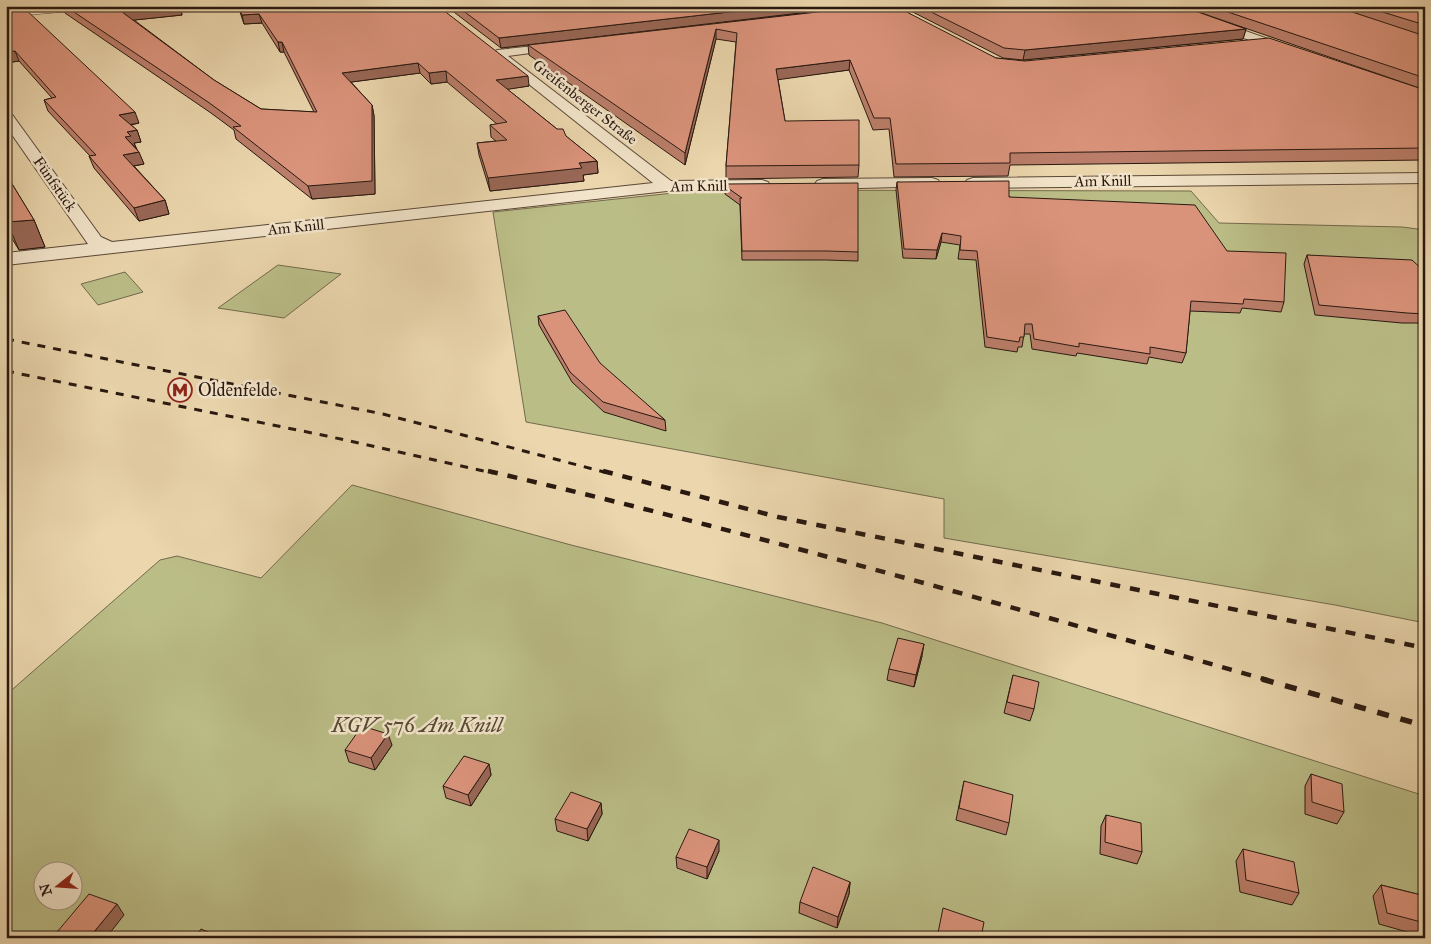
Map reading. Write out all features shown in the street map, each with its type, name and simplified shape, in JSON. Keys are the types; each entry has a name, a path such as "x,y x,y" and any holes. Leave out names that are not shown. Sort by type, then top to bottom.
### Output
{"street":[{"path":"6,14 92,6"},
{"path":"1164,6 1208,23 1302,54"},
{"path":"1238,45 1267,42"},
{"name":"Greifenberger Straße","path":"574,45 492,49 667,186"},
{"name":"Fünfstück","path":"6,116 95,241 108,247"},
{"name":"Am Knill","path":"803,185 1425,178"},
{"name":"Am Knill","path":"6,259 667,186 775,185"}],"green space":[{"path":"702,190 1191,191 1219,223 1402,227 1425,230 1425,623 1335,605 944,538 944,499 526,422 493,212"},
{"path":"278,265 341,274 284,318 218,308"},
{"path":"125,272 143,292 98,305 81,284"},
{"name":"KGV 576 Am Knill","path":"352,485 571,545 882,623 1425,796 1425,938 6,938 6,695 160,560 177,556 261,578"}],"building":[{"path":"65,6 177,6 122,12 214,80 261,109 317,112 282,42 278,42 259,14 242,15 238,6 438,6 528,76 496,80 557,129 563,129 566,136 597,161 579,163 582,168 488,178 477,143 507,140 490,125 507,122 446,71 429,73 418,63 342,73 372,105 372,181 308,186 233,127 241,126"},
{"path":"457,6 782,6 499,38"},
{"path":"870,6 895,6 996,58 1025,61 1269,38 1425,90 1425,148 1010,153 1010,163 896,164 890,118 874,118 850,60 776,69 785,121 859,120 859,165 726,166 737,33 716,29 685,153 528,45"},
{"path":"919,6 1181,6 1246,29 1025,50 1004,48"},
{"path":"1210,6 1334,6 1425,36 1425,78"},
{"path":"1363,6 1425,6 1425,25"},
{"path":"24,8 135,112 119,115 137,130 127,132 131,136 125,137 139,152 123,155 165,200 134,208 89,156 96,155 44,100 56,97 15,51 6,52 6,9"},
{"path":"6,174 34,220 6,221"},
{"path":"1009,181 1009,197 1195,205 1227,251 1286,253 1284,302 1244,299 1243,304 1191,301 1186,353 1150,347 1150,354 1079,343 1079,347 1034,339 1032,324 1025,324 1024,337 1020,337 1019,342 987,337 977,251 960,250 961,236 942,233 937,250 904,249 897,182"},
{"path":"858,183 858,252 742,251 740,198 742,198 725,186 725,184"},
{"path":"1307,255 1412,260 1425,272 1425,314 1319,305"},
{"path":"565,310 600,363 665,420 603,402 570,372 538,316"},
{"path":"898,638 924,644 916,675 889,669"},
{"path":"1013,675 1039,682 1034,709 1007,702"},
{"path":"362,726 388,734 371,758 345,750"},
{"path":"464,756 489,764 468,795 443,786"},
{"path":"1311,774 1342,784 1344,812 1312,802"},
{"path":"964,781 1013,795 1009,823 959,808"},
{"path":"571,792 601,803 587,829 555,819"},
{"path":"1106,815 1141,823 1142,852 1105,842"},
{"path":"689,829 719,840 707,867 676,857"},
{"path":"1243,849 1294,862 1299,893 1246,880"},
{"path":"813,867 850,882 838,917 800,902"},
{"path":"1381,885 1425,896 1425,923 1387,913"},
{"path":"89,894 117,904 89,938 52,938 74,912 82,912 82,902"},
{"path":"943,908 984,922 981,938 937,938"},
{"path":"201,929 222,938 194,938"}],"railway":[{"path":"6,339 383,414 608,473"},
{"path":"6,371 327,436 493,473"},
{"path":"488,471 781,544 976,597 1267,680"},
{"path":"603,471 778,517 1425,648"},
{"path":"1262,679 1425,726"}],"place":[{"name":"Oldenfelde","path":"180,390"}]}
